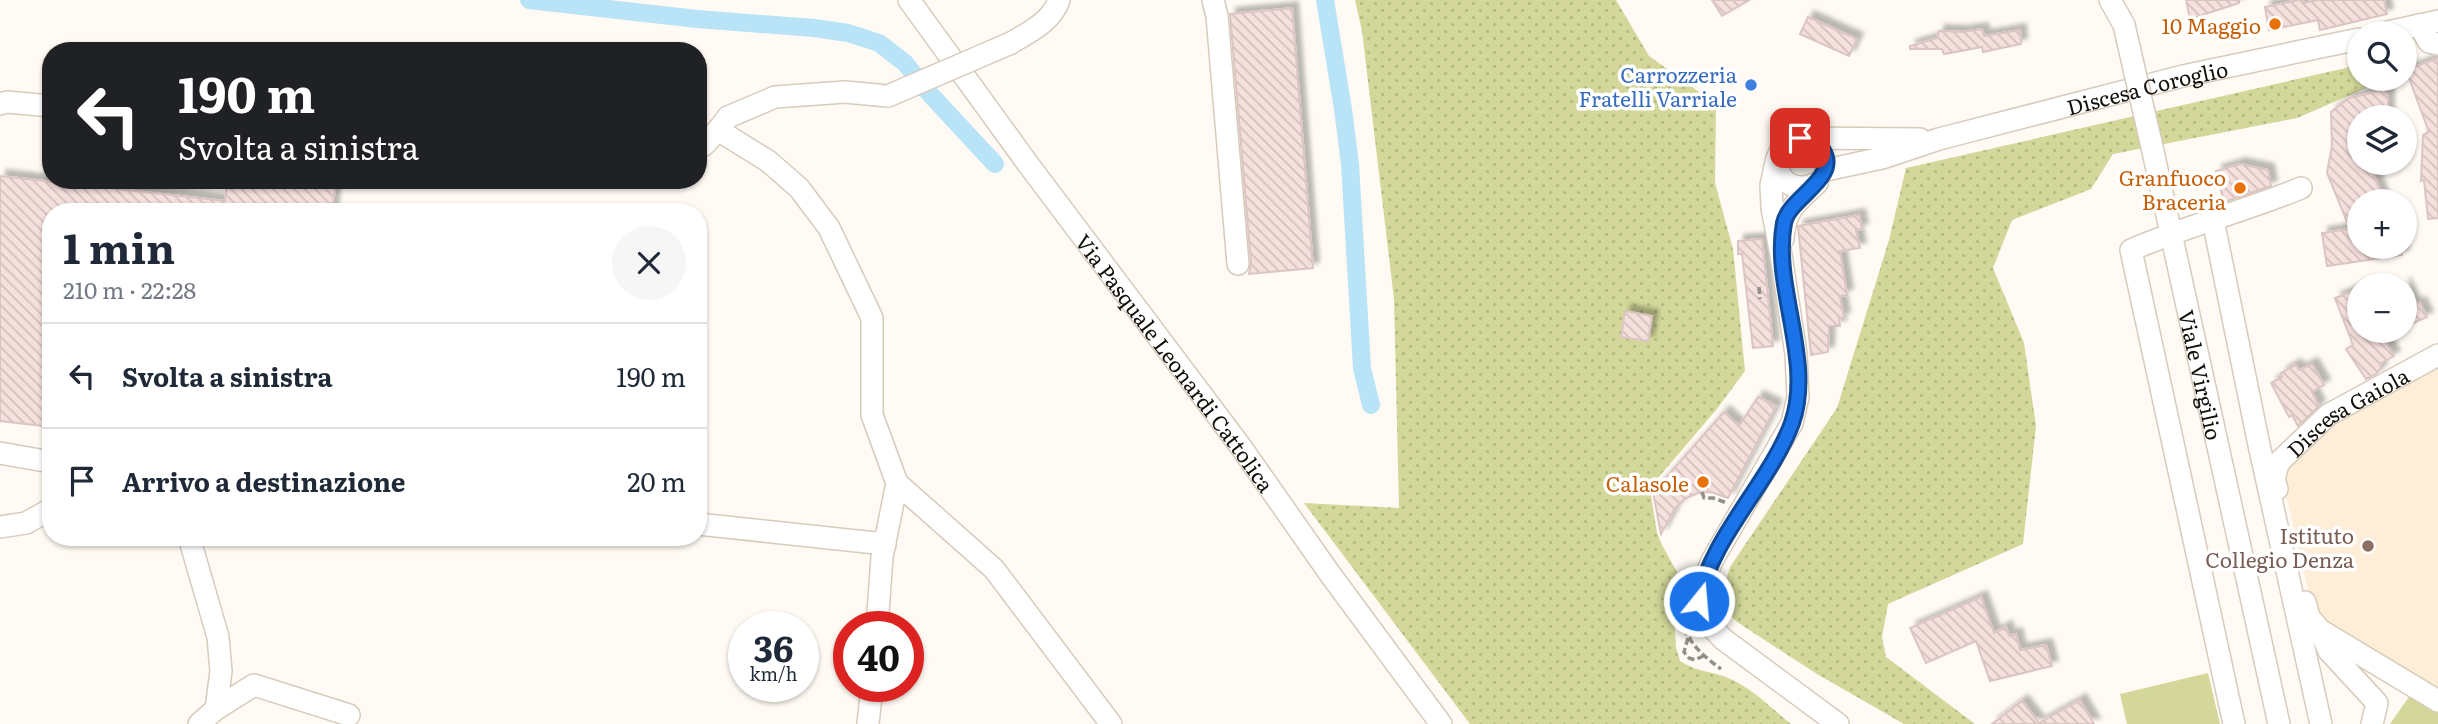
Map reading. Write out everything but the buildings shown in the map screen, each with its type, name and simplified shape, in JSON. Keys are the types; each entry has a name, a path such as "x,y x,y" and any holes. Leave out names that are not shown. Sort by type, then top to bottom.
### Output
{"street":[{"name":"Via Pasquale Leonardi Cattolica","path":"909,0 1028,164 1241,447 1330,574 1441,724"},
{"path":"707,142 728,117 775,97 845,92 888,96 1011,43 1055,12 1059,0"},
{"path":"1213,0 1217,16 1238,264"},
{"name":"Viale Virgilio","path":"2110,0 2124,25 2279,724"},
{"name":"Viale Virgilio","path":"2124,25 2126,0"},
{"path":"2429,23 2428,42 2438,44"},
{"name":"Discesa Coroglio","path":"1821,176 1939,139 2183,76 2347,42"},
{"path":"0,104 7,102 42,105"},
{"path":"718,130 768,161 799,188 829,228 872,318 872,415 897,483 994,569 1111,724"},
{"path":"1782,255 1784,220 1793,205 1821,176 1825,154 1808,138 1792,140 1786,144 1777,158 1771,185 1772,208 1782,255 1796,354 1798,397 1792,423 1713,559 1702,583 1699,601 1704,619 1718,634 1838,724"},
{"name":"Discesa Coroglio","path":"1808,138 1939,139"},
{"path":"1777,158 1780,175 1792,186 1801,188 1821,176"},
{"path":"2234,724 2131,250 2301,188"},
{"path":"2213,220 2259,445 2321,724"},
{"name":"Discesa Gaiola","path":"2372,724 2377,703 2329,651 2320,630 2309,617 2274,478 2279,461 2328,415 2438,355"},
{"path":"0,453 42,460"},
{"path":"878,611 885,544 897,483"},
{"path":"0,527 26,523 42,514"},
{"path":"707,525 885,544"},
{"path":"192,546 218,638 221,671 216,709"},
{"path":"2320,630 2438,701"},
{"path":"199,724 216,709 254,685 349,715"},
{"path":"869,724 871,702"}],"path":[{"path":"1759,287 1760,299"},
{"path":"1702,492 1704,498 1730,504 1733,499"},
{"path":"1679,619 1688,638 1703,656 1721,669"},
{"path":"1688,638 1684,652 1695,660 1703,656"}],"shaded area":[{"name":"Istituto Collegio Denza","path":"2438,359 2438,692 2315,620 2281,473 2328,420"}],"green space":[{"path":"1355,0 1616,0 1649,56 1716,104 1715,183 1733,249 1745,371 1716,410 1652,485 1651,495 1657,533 1677,572 1674,616 1676,647 1680,661 1737,682 1791,724 1470,724 1304,503 1399,508 1394,299 1362,31"},
{"path":"2347,68 2347,91 2359,91 2297,118 2113,154 2091,189 2012,220 1993,268 2024,343 2036,426 2023,544 1888,604 1882,637 1886,657 1975,724 1904,724 1817,674 1737,622 1719,604 1730,567 1837,408 1889,240 1906,168"},
{"path":"2208,673 2220,724 2127,724 2120,694"},
{"path":"2413,691 2438,708 2438,724 2390,724"}],"waterway":[{"path":"529,0 697,19 814,28 848,33 879,43 905,63 995,164"},
{"path":"1325,0 1350,164 1362,368 1371,405"}],"place":[{"name":"10 Maggio","path":"2275,24"},
{"name":"Carrozzeria Fratelli Varriale","path":"1751,85"},
{"name":"Granfuoco Braceria","path":"2240,188"},
{"name":"Calasole","path":"1703,482"},
{"name":"Istituto Collegio Denza","path":"2368,546"}],"route":[{"path":"1699,601 1702,583 1713,559 1792,423 1798,397 1796,354 1782,255 1784,220 1793,205 1822,177 1827,162 1821,147 1808,138 1800,138"}]}
